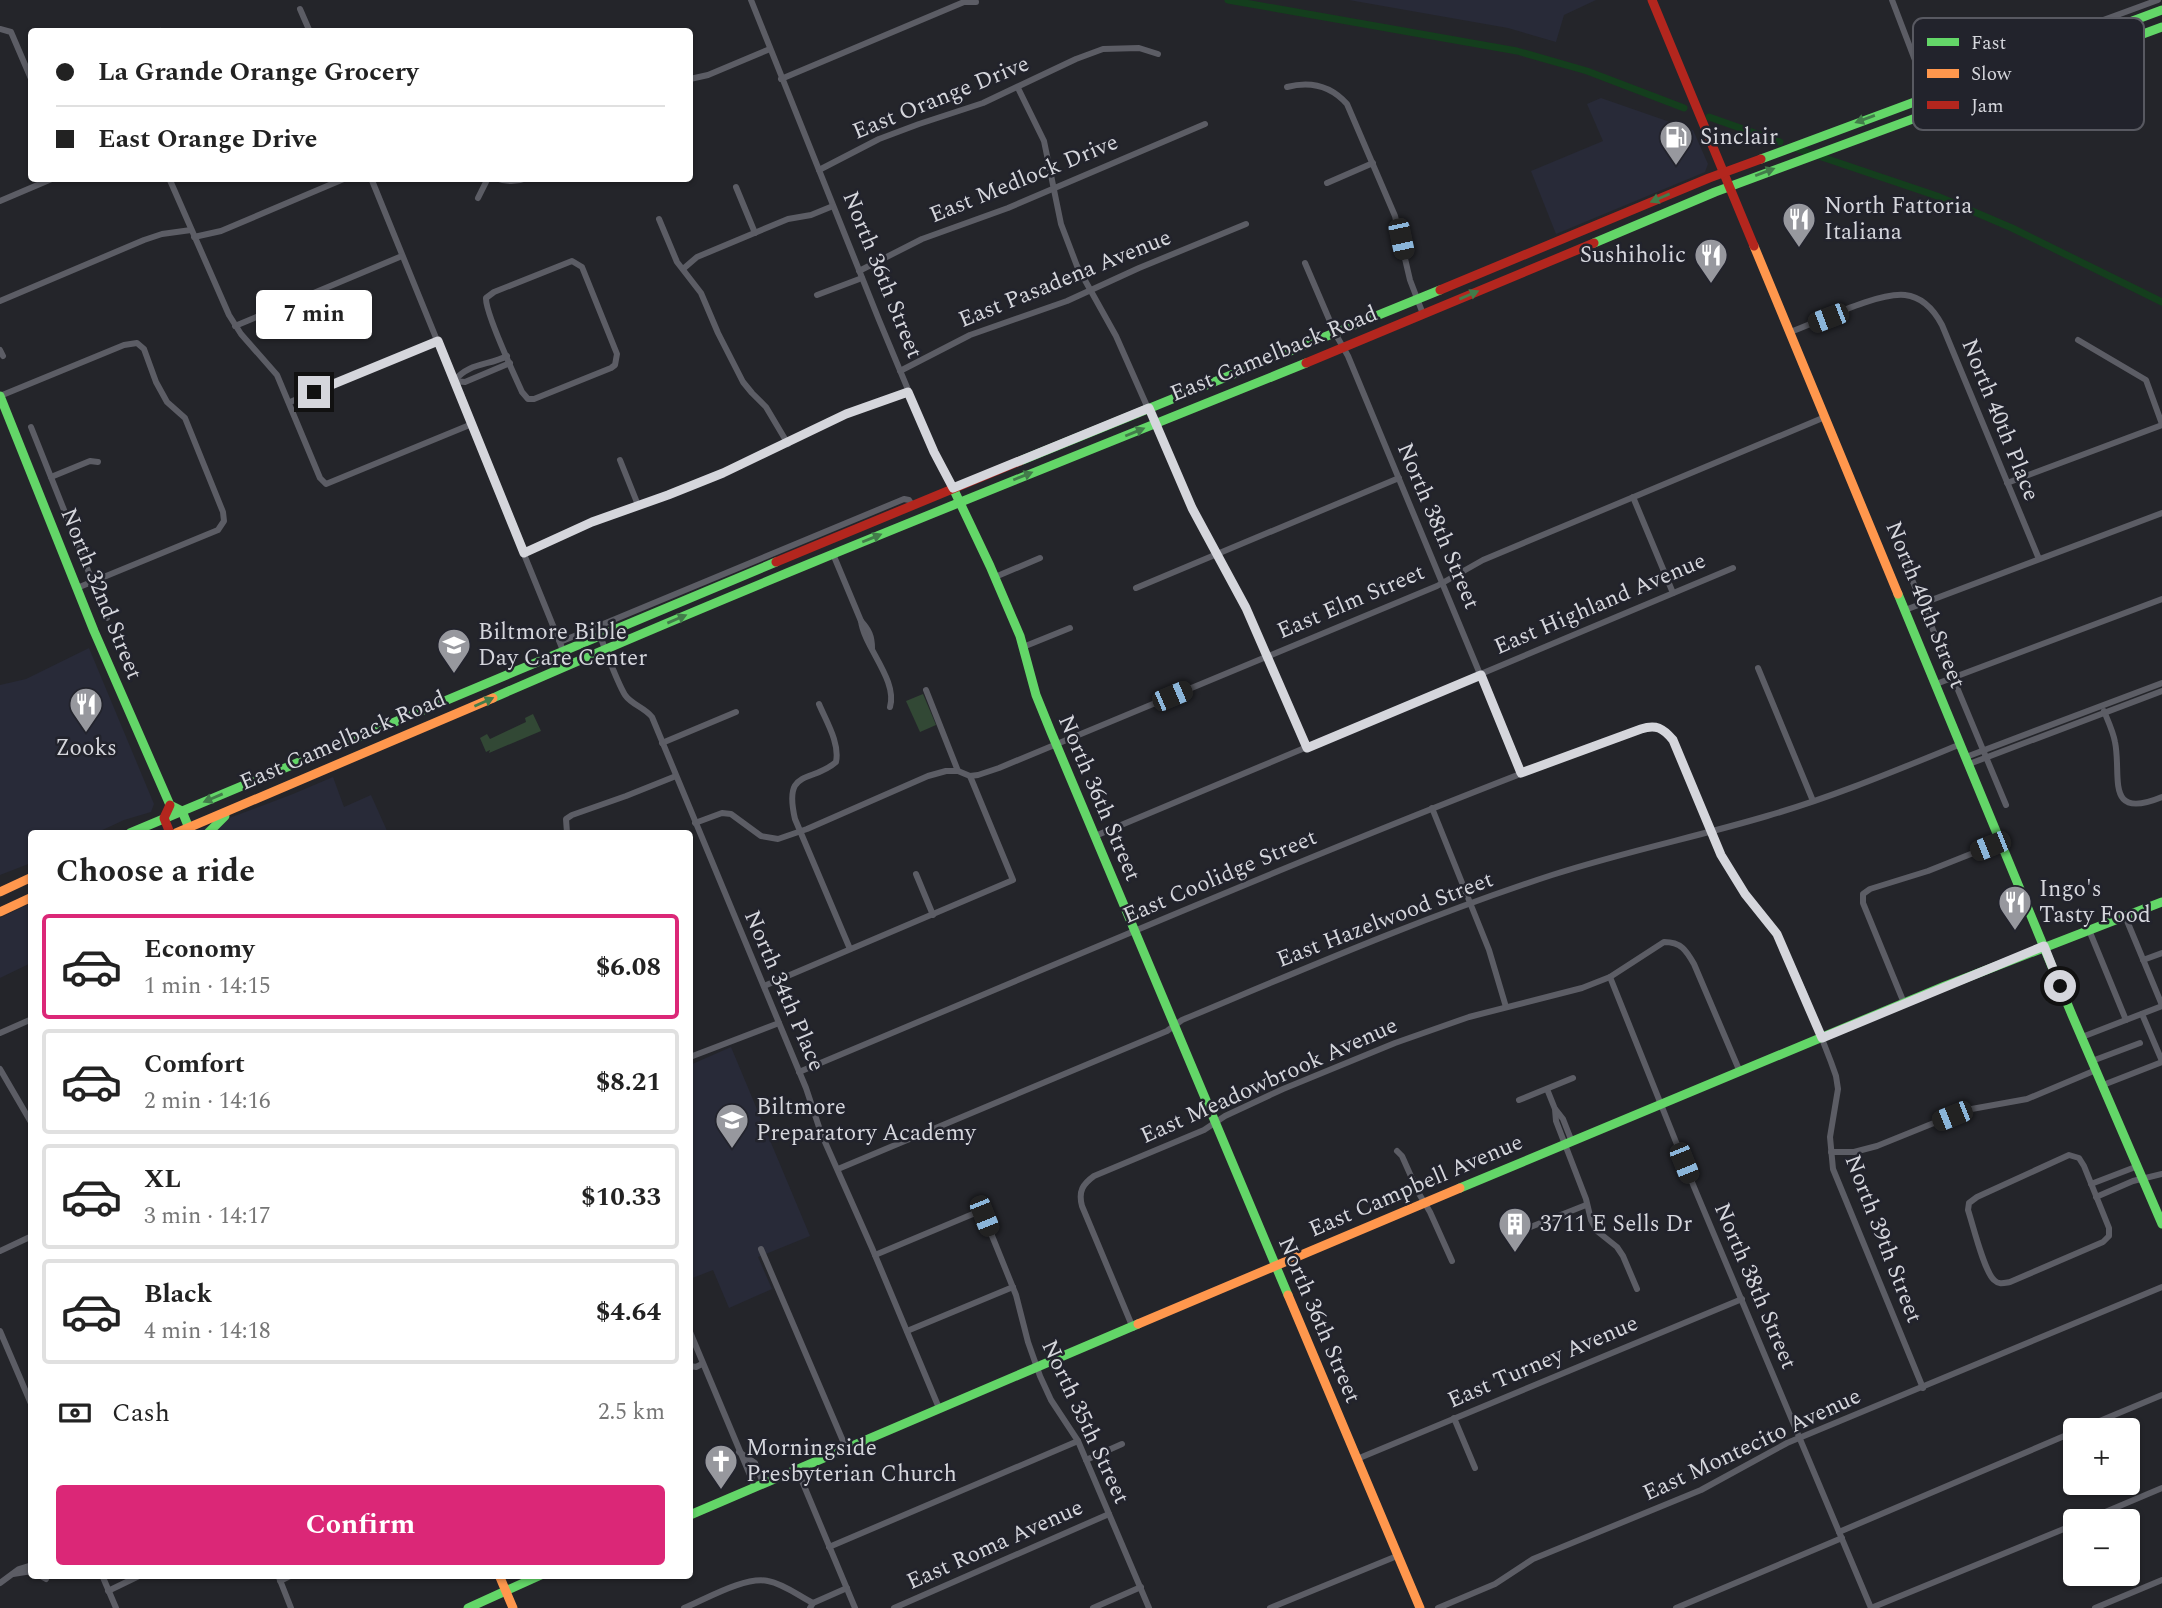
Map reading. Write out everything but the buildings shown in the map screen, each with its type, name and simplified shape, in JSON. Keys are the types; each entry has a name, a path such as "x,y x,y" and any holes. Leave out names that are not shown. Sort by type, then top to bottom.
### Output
{"main road":[{"name":"North 40th Street","path":"1652,0 2162,1224"},
{"name":"East Camelback Road","path":"2140,18 2162,10"},
{"name":"East Camelback Road","path":"2144,34 2162,27"},
{"name":"East Camelback Road","path":"137,830 427,708 562,647 600,636 756,566 1335,333 1723,172 1913,101"},
{"name":"East Camelback Road","path":"190,830 233,809 833,554 1342,348 1729,186 1913,118"},
{"path":"1546,246 1551,260"},
{"name":"North 32nd Street","path":"0,396 77,588 170,804"},
{"name":"North 36th Street","path":"953,488 995,577 1023,647 1036,695 1056,745 1420,1608"},
{"path":"756,566 764,583"},
{"path":"427,708 433,724"},
{"path":"256,780 262,797"},
{"path":"169,830 164,818 170,804 182,810 190,830"},
{"path":"210,830 233,809"},
{"path":"0,892 28,879"},
{"path":"0,912 28,899"},
{"name":"East Campbell Avenue","path":"693,1514 1904,1003 2162,902"},
{"path":"501,1579 513,1608"},
{"path":"468,1608 531,1579"}],"street":[{"name":"North 36th Street","path":"751,0 908,392 953,488"},
{"path":"1892,0 1913,56"},
{"path":"2109,18 2158,0"},
{"path":"781,79 964,2 976,2"},
{"path":"300,9 308,28"},
{"path":"0,29 11,32 28,72"},
{"name":"East Orange Drive","path":"818,170 879,139 983,103 1103,49 1139,48 1158,54"},
{"path":"693,78 770,50"},
{"path":"1287,87 1303,84 1327,88 1350,108 1395,216 1408,273 1423,314"},
{"path":"1018,88 1044,141 1067,243 1116,336 1192,508 1246,608 1307,748"},
{"name":"East Medlock Drive","path":"817,295 922,239 1054,189 1205,124"},
{"path":"1327,183 1373,163"},
{"path":"0,201 45,182"},
{"path":"171,182 219,297 235,326 277,375 320,478 326,484 472,424"},
{"path":"0,300 144,240 162,234 221,231 337,182"},
{"path":"373,182 569,665"},
{"path":"478,198 486,182"},
{"path":"736,187 755,233"},
{"path":"682,269 697,257 788,219 811,215 833,206"},
{"path":"659,219 677,262 701,292 743,382 766,407 788,444"},
{"name":"East Pasadena Avenue","path":"900,371 970,335 1053,307 1246,224"},
{"path":"235,326 402,256"},
{"path":"567,262 576,262 582,267 600,310 617,360 611,368 528,399 522,392 508,359 486,298 567,262"},
{"name":"East Camelback Road","path":"1305,263 1335,333"},
{"name":"North 40th Place","path":"1790,332 1892,295 1907,295 1921,300 1934,310 2039,559"},
{"name":"North 38th Street","path":"1335,333 1348,356 1521,773"},
{"path":"2007,483 2162,424 2146,380 2078,340"},
{"path":"290,402 438,341"},
{"path":"0,396 124,345 137,343 144,349 156,382 167,402 185,418 223,512 223,521 218,530 77,588"},
{"path":"454,381 460,374 476,365 508,359"},
{"path":"454,381 465,382 508,359"},
{"path":"476,365 480,375"},
{"path":"524,553 574,529 723,473 846,414 908,392"},
{"name":"East Elm Street","path":"970,776 999,768 1056,745 1443,583 1483,560 1825,417"},
{"name":"North 32nd Street","path":"31,427 107,618"},
{"path":"620,460 638,505"},
{"path":"51,477 90,461 98,462"},
{"path":"1136,587 1399,478"},
{"path":"1633,497 1673,593"},
{"path":"1905,610 2162,513"},
{"name":"North 40th Street","path":"1893,534 2006,805"},
{"path":"833,554 861,621 872,639 872,648 891,694 890,707"},
{"path":"995,577 1040,558"},
{"name":"East Camelback Road","path":"562,647 756,566"},
{"name":"East Highland Avenue","path":"1095,836 1733,568"},
{"path":"1936,684 2162,599"},
{"path":"1023,647 1070,628"},
{"name":"North 34th Place","path":"600,636 625,695 652,717 799,1072 821,1133 939,1408"},
{"path":"1758,668 1813,801"},
{"path":"1967,761 2103,709 2162,683"},
{"path":"926,690 958,771"},
{"path":"2103,709 2162,691"},
{"path":"819,705 838,755 831,766 803,777 795,785 792,809 850,949"},
{"path":"2103,709 2115,743 2118,792 2134,804 2149,803 2162,797"},
{"path":"662,743 736,712"},
{"name":"East Coolidge Street","path":"799,1072 1290,865 1521,773 1641,729 1658,726"},
{"name":"North 39th Street","path":"1658,726 1673,740 1730,871 1777,934 1822,1038 1836,1076 1838,1090 1830,1137 1833,1169 1923,1388"},
{"name":"East Hazelwood Street","path":"838,1169 1167,1031 1182,1020 1317,963 1471,903 1636,850 1813,801 1869,782 1961,744"},
{"path":"695,822 714,815 732,814 755,832 769,839 778,839 928,776 946,771 958,771 970,776 1013,880 764,986"},
{"path":"567,830 566,819 676,776"},
{"path":"1432,808 1489,950 1506,1007"},
{"path":"1904,1003 1863,903 1863,894 1870,889 1928,871 2001,842"},
{"path":"916,874 933,915"},
{"path":"2082,1037 2162,1006 2125,916"},
{"path":"2089,930 2126,1020"},
{"name":"East Meadowbrook Avenue","path":"1133,1328 1082,1206 1080,1192 1085,1182 1204,1130 1283,1089 1395,1043 1469,1017 1582,988 1610,977 1653,948 1673,942 1685,948 1694,964 1740,1072"},
{"path":"2143,960 2162,953"},
{"name":"North 38th Street","path":"1610,977 1871,1608"},
{"path":"2103,1085 2162,1062 2143,1014"},
{"path":"0,1033 28,1021"},
{"path":"693,1053 779,1023"},
{"path":"1831,1152 1854,1152 1877,1146 1966,1110 2027,1099 2140,1042"},
{"path":"0,1069 28,1117"},
{"path":"1519,1100 1573,1078"},
{"path":"1547,1089 1569,1143 1586,1205 1597,1231 1623,1256 1637,1289"},
{"path":"1397,1151 1402,1156 1452,1261"},
{"path":"2069,1156 2079,1158 2096,1197 2109,1228 2109,1236 2105,1241 2006,1283 1993,1279 1968,1210 1970,1202 2069,1156"},
{"path":"2091,1184 2138,1166"},
{"path":"2118,1174 2123,1185"},
{"path":"2096,1197 2123,1185 2162,1174"},
{"path":"1528,1228 1586,1205"},
{"name":"North 35th Street","path":"875,1255 980,1211 984,1216 1013,1287 1046,1391 1078,1441 1149,1608"},
{"path":"0,1251 28,1238"},
{"path":"761,1249 846,1448"},
{"path":"907,1331 1013,1287"},
{"name":"East Montecito Avenue","path":"1438,1608 1495,1584 1533,1559 1701,1490 1766,1453 2162,1287"},
{"name":"East Turney Avenue","path":"1357,1459 1742,1298"},
{"path":"0,1331 28,1397"},
{"path":"693,1340 744,1464 759,1485"},
{"path":"693,1366 702,1364"},
{"path":"2106,1418 2162,1395"},
{"path":"1454,1418 1475,1468"},
{"path":"1676,1608 2063,1436"},
{"path":"829,1547 1078,1441"},
{"path":"1086,1460 1122,1444"},
{"path":"739,1452 755,1463 759,1485"},
{"path":"744,1464 752,1460"},
{"path":"797,1469 855,1608"},
{"path":"2112,1509 2162,1488"},
{"name":"East Roma Avenue","path":"894,1608 1109,1514"},
{"path":"1871,1608 2063,1529"},
{"path":"1270,1608 1397,1556"},
{"path":"0,1572 2,1582 19,1569 28,1566"},
{"path":"13,1574 28,1572"},
{"path":"104,1579 116,1608"},
{"path":"108,1591 133,1579"},
{"path":"279,1579 291,1608"},
{"path":"684,1608 749,1581 764,1580 776,1583 811,1606 847,1588"},
{"path":"2095,1608 2162,1580"},
{"path":"1093,1608 1141,1587"}],"shaded area":[{"path":"1349,0 1596,0 1564,15 1556,42 1508,28"},
{"path":"1601,98 1693,130 1708,164 1705,172 1556,234 1531,171 1603,141 1587,104"},
{"path":"89,648 154,804 151,812 102,830 28,830 28,864 0,875 0,685 26,679"},
{"path":"333,777 344,807 371,795 387,830 197,830"},
{"path":"28,904 28,964 0,978 0,918"},
{"name":"Biltmore Preparatory Academy","path":"731,1047 810,1236 758,1257 772,1289 729,1308 713,1270 693,1278 693,1064"}],"green space":[{"path":"923,694 936,725 920,732 906,701"},
{"path":"533,714 541,731 486,752 480,738 487,734 490,739 526,722 525,718"}],"waterway":[{"path":"1228,0 1517,51 1587,71 1684,108"},
{"path":"1709,117 1780,142"},
{"path":"1792,147 1937,196 2012,228 2162,302"}],"traffic: fast":[{"path":"2140,18 2162,10"},
{"path":"2144,34 2162,27"},
{"path":"1761,159 1913,103"},
{"path":"1594,243 1715,192 1913,119"},
{"path":"1020,461 1440,290"},
{"path":"493,698 796,569 1306,363"},
{"path":"0,396 94,631 170,805 182,811 190,830"},
{"path":"953,488 1020,636 1036,695 1051,732 1288,1295"},
{"path":"137,830 776,562"},
{"path":"1898,594 2072,1015 2162,1224"},
{"path":"211,830 225,816"},
{"path":"1460,1188 1945,986 2162,902"},
{"path":"693,1514 1138,1324"},
{"path":"468,1608 532,1579"}],"traffic: slow":[{"path":"1754,246 1898,594"},
{"path":"183,830 493,698"},
{"path":"0,892 28,879"},
{"path":"0,912 28,899"},
{"path":"1138,1324 1460,1188"},
{"path":"1288,1295 1420,1608"},
{"path":"501,1579 513,1608"}],"traffic: jam":[{"path":"1652,0 1754,246"},
{"path":"1440,290 1761,159"},
{"path":"1306,363 1594,243"},
{"path":"776,562 1020,461"},
{"path":"169,830 164,818 170,805"}],"place":[{"name":"Sinclair","path":"1676,167"},
{"name":"North Fattoria Italiana","path":"1799,249"},
{"name":"Sushiholic","path":"1711,285"},
{"name":"Biltmore Bible Day Care Center","path":"454,675"},
{"name":"Zooks","path":"86,734"},
{"name":"Ingo's Tasty Food","path":"2015,932"},
{"name":"Biltmore Preparatory Academy","path":"732,1150"},
{"name":"3711 E Sells Dr","path":"1515,1254"},
{"name":"Morningside Presbyterian Church","path":"721,1491"}],"route":[{"path":"314,392 438,341 524,553 574,529 723,473 846,414 908,392 953,488 1149,408 1192,508 1246,608 1307,748 1481,675 1521,773 1649,726 1658,726 1673,740 1730,871 1777,934 1822,1038 2044,946 2060,986"}]}
